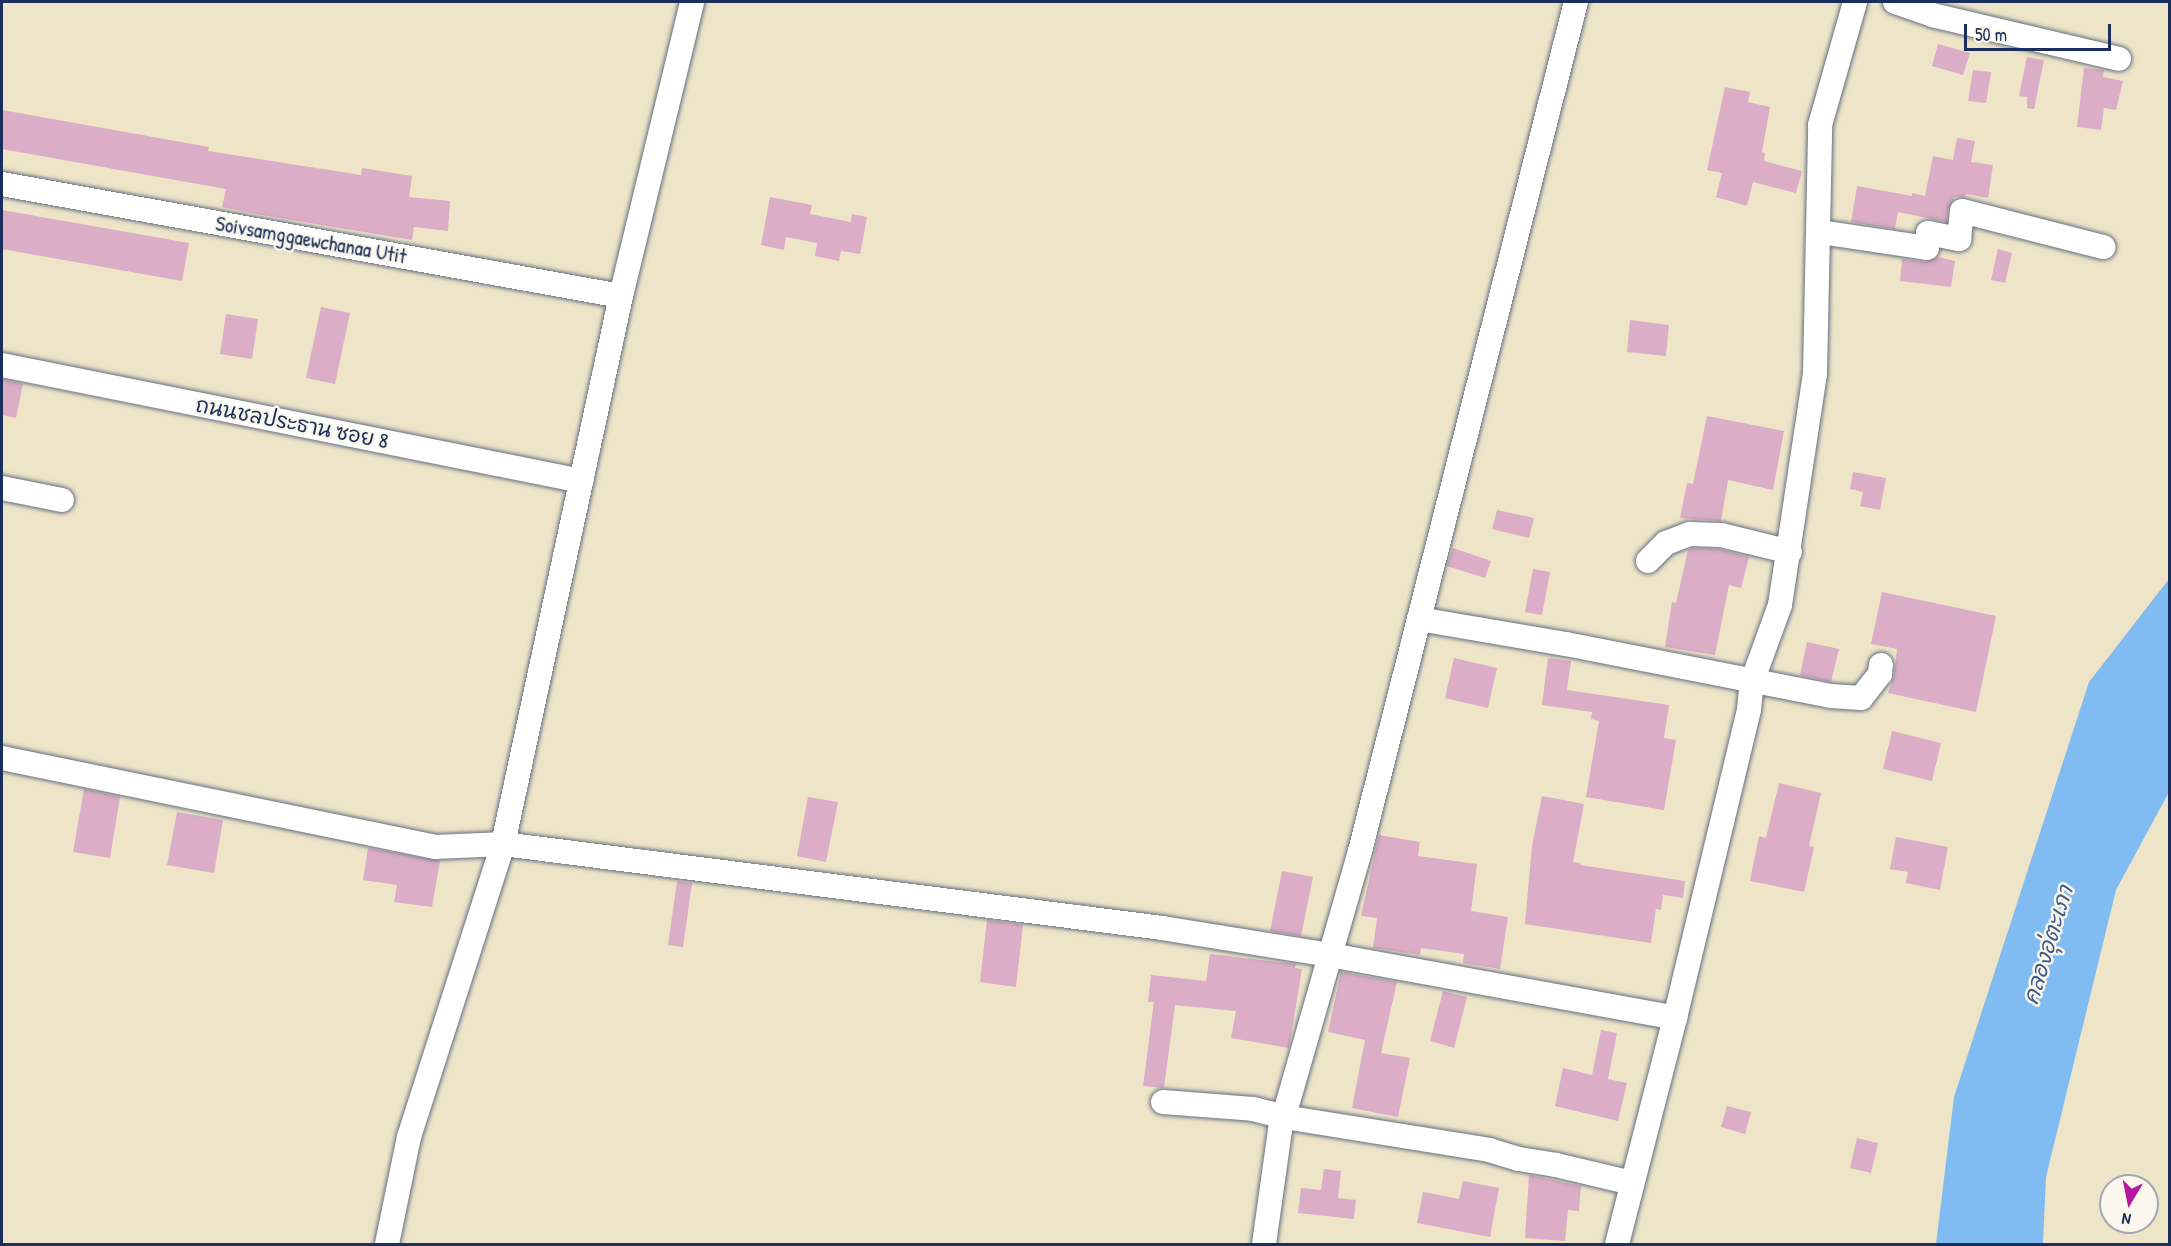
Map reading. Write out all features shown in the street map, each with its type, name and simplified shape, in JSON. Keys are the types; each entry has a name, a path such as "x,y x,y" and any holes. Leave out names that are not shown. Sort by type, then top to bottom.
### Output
{"street":[{"path":"387,1245 409,1137 503,844 621,296 692,2"},
{"path":"1264,1245 1267,1214 1284,1117 1360,852 1576,2"},
{"path":"1617,1245 1675,1018 1749,709 1752,682 1780,605 1790,552 1815,374 1820,232 1820,125 1856,2"},
{"path":"1895,2 1932,15 2119,59"},
{"name":"Soivsamggaewchanaa Utit","path":"2,184 621,296"},
{"path":"1820,232 1927,248 1928,233 1959,239 1962,211 2103,247"},
{"name":"ถนนชลประธาน ซอย 8","path":"2,365 582,481"},
{"path":"2,488 62,500"},
{"path":"1648,561 1666,543 1690,534 1721,536 1790,552"},
{"path":"1419,619 1566,644 1831,696 1861,698 1880,674 1881,665"},
{"path":"2,758 435,847 503,844 1162,928 1330,955 1675,1018"},
{"path":"1163,1102 1253,1109 1284,1117 1489,1150 1519,1160 1556,1165 1632,1183"}],"water":[{"name":"คลองอุ่ตะเภา","path":"2169,579 2169,792 2116,890 2046,1177 2043,1244 1936,1244 1954,1097 2089,682"}],"building":[{"path":"1938,44 1970,53 1963,75 1932,66"},
{"path":"2027,57 2044,60 2034,109 2027,108 2027,97 2019,96"},
{"path":"2084,68 2104,70 2103,77 2123,81 2116,110 2104,108 2101,130 2077,127"},
{"path":"1973,70 1991,72 1986,103 1968,101"},
{"path":"1725,87 1750,92 1748,102 1770,107 1762,152 1765,153 1764,161 1802,171 1796,193 1753,182 1747,206 1716,197 1722,173 1707,170"},
{"path":"2,110 209,147 208,151 361,175 362,168 412,176 409,197 450,201 448,231 414,227 412,240 256,214 222,207 226,189 2,149"},
{"path":"1957,138 1975,141 1971,162 1993,165 1988,198 1966,194 1965,197 1955,197 1948,209 1947,222 1898,212 1895,229 1851,222 1857,186 1912,196 1912,193 1925,196 1933,156 1953,160"},
{"path":"770,197 812,205 810,214 851,222 852,214 867,217 860,254 841,251 839,261 815,256 817,243 786,237 784,250 761,245"},
{"path":"2,210 189,243 182,281 2,249"},
{"path":"1998,249 2012,253 2005,283 1991,280"},
{"path":"1938,257 1955,261 1951,287 1900,281 1902,259 1926,262"},
{"path":"321,307 350,313 335,384 306,378"},
{"path":"226,314 258,319 252,359 220,354"},
{"path":"1630,320 1669,325 1666,356 1627,352"},
{"path":"2,379 23,384 16,418 2,415"},
{"path":"1707,416 1784,431 1773,490 1728,480 1721,521 1680,518 1687,483 1693,484"},
{"path":"1853,472 1886,478 1880,510 1860,506 1863,492 1850,489"},
{"path":"1497,510 1534,518 1529,538 1492,529"},
{"path":"1453,548 1491,561 1485,578 1447,566"},
{"path":"1692,548 1718,549 1749,557 1741,588 1729,585 1715,655 1665,647 1672,602 1676,603 1688,550"},
{"path":"1533,569 1550,572 1542,615 1525,612"},
{"path":"1882,592 1996,616 1976,712 1888,693 1894,676 1897,649 1871,644"},
{"path":"1807,642 1839,649 1831,682 1800,675"},
{"path":"1454,658 1497,668 1488,708 1445,698"},
{"path":"1548,658 1571,661 1567,690 1669,705 1664,738 1676,740 1664,810 1586,797 1599,721 1591,719 1592,712 1542,705"},
{"path":"1892,731 1941,743 1932,781 1883,769"},
{"path":"1779,783 1821,793 1809,846 1814,847 1804,892 1750,881 1759,836 1766,838"},
{"path":"84,789 120,797 110,858 73,852"},
{"path":"1542,796 1584,804 1573,862 1685,881 1683,898 1663,895 1661,910 1656,909 1651,943 1525,924 1532,846"},
{"path":"808,797 838,802 826,862 797,856"},
{"path":"177,812 223,820 214,873 167,865"},
{"path":"1379,835 1420,842 1418,856 1477,864 1471,911 1508,917 1500,969 1463,963 1464,954 1421,948 1420,955 1373,948 1377,918 1361,916"},
{"path":"1896,837 1948,847 1940,890 1906,883 1908,872 1890,869"},
{"path":"368,848 440,861 432,907 394,902 397,885 363,880"},
{"path":"1282,871 1313,877 1301,936 1270,931"},
{"path":"677,881 692,883 683,947 668,945"},
{"path":"987,920 1023,925 1016,987 980,982"},
{"path":"1210,954 1296,964 1295,968 1302,969 1289,1048 1231,1038 1236,1011 1175,1005 1164,1088 1143,1086 1154,1002 1148,1002 1151,975 1206,981"},
{"path":"1341,972 1397,982 1381,1053 1410,1058 1398,1117 1352,1108 1365,1040 1328,1032"},
{"path":"1443,991 1467,997 1454,1048 1430,1041"},
{"path":"1601,1030 1617,1033 1608,1079 1627,1083 1618,1121 1555,1106 1563,1068 1592,1075"},
{"path":"1727,1106 1751,1112 1745,1134 1721,1127"},
{"path":"1857,1138 1878,1143 1871,1173 1850,1168"},
{"path":"1324,1169 1341,1171 1338,1198 1356,1200 1354,1219 1298,1213 1301,1188 1321,1190"},
{"path":"1529,1175 1581,1186 1579,1211 1568,1210 1565,1241 1525,1238"},
{"path":"1463,1181 1499,1188 1490,1237 1417,1223 1423,1192 1459,1199"}]}
